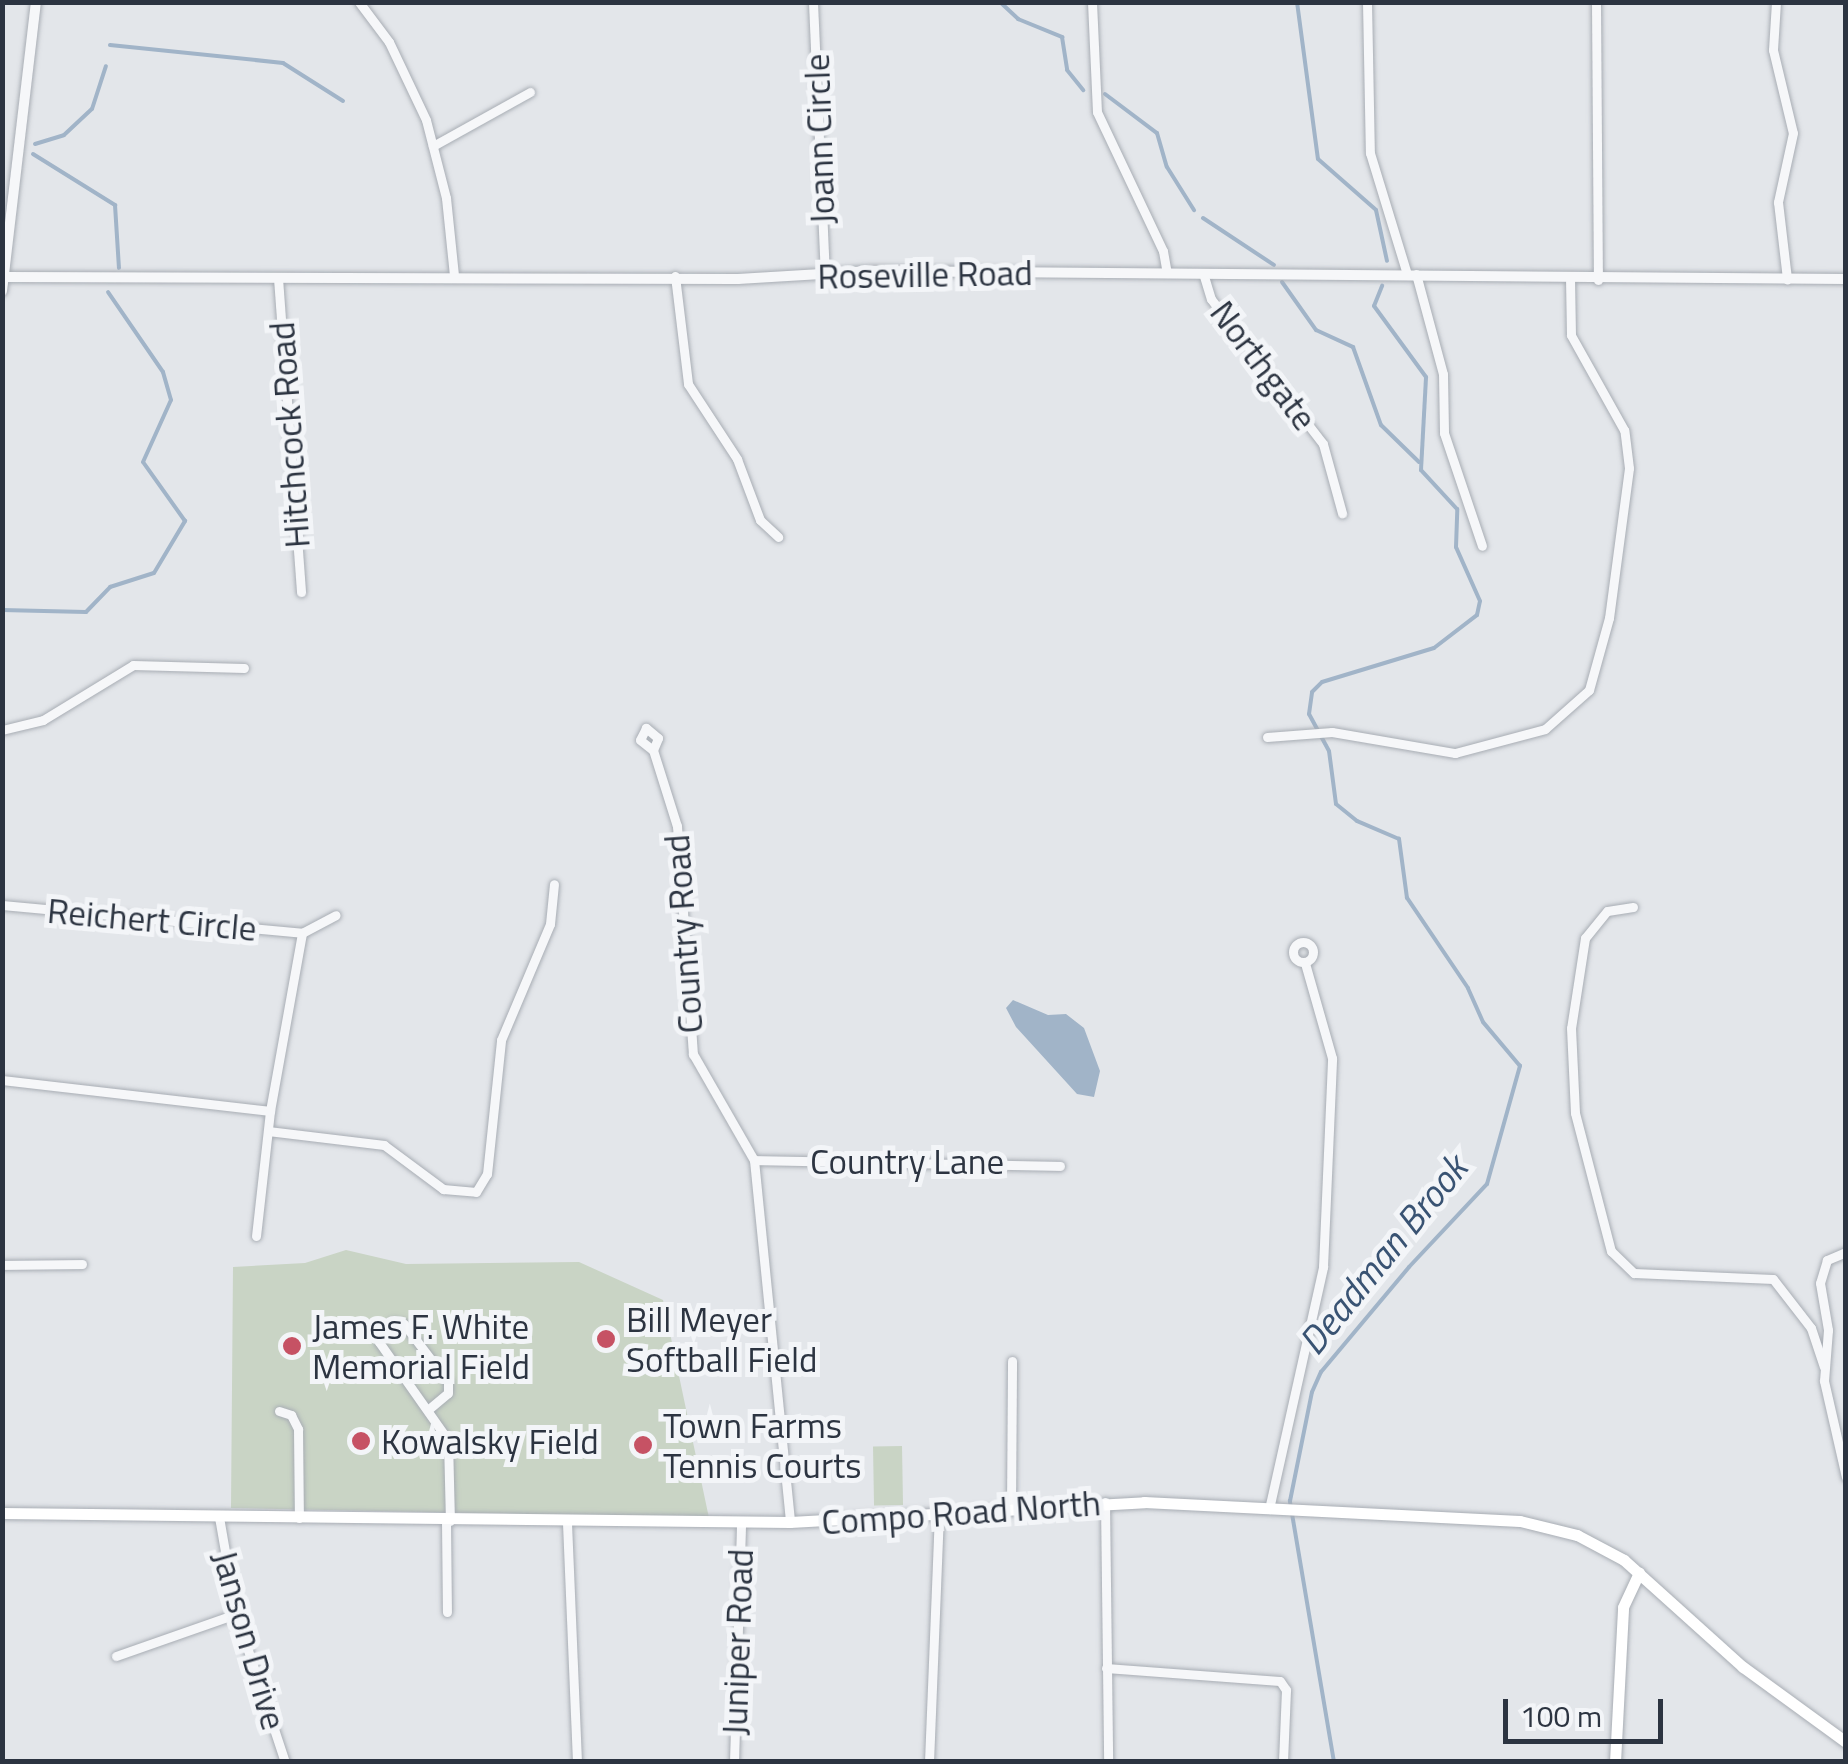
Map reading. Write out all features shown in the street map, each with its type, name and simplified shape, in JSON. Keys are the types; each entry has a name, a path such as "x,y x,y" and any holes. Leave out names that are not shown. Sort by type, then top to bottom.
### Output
{"main road":[{"name":"Compo Road North","path":"2,1513 567,1523 790,1522 939,1518 1105,1502 1531,1522 1592,1540 1639,1572 1743,1667 1846,1742"},
{"path":"1614,1762 1623,1607 1639,1572"}],"street":[{"path":"2,291 36,2"},
{"path":"360,2 389,42 433,146 454,276"},
{"name":"Joann Circle","path":"813,2 825,275"},
{"path":"1092,2 1097,112 1163,251 1168,273"},
{"path":"1366,2 1370,154 1443,374 1444,433 1482,546"},
{"path":"1596,2 1598,280"},
{"path":"1776,2 1773,50 1793,133 1778,202 1786,279"},
{"path":"433,146 530,92"},
{"name":"Roseville Road","path":"4,277 1203,273 1570,280 1846,279"},
{"name":"Northgate","path":"1203,273 1211,299 1323,444 1342,513"},
{"path":"675,276 688,384 737,459 760,520 778,538"},
{"name":"Hitchcock Road","path":"278,278 301,592"},
{"path":"1268,737 1320,733 1455,753 1533,734 1575,704 1593,684 1629,468 1624,430 1570,335 1570,280"},
{"path":"2,730 44,720 133,665 244,668"},
{"name":"Country Road","path":"653,750 677,826 692,1054 754,1160 790,1522"},
{"path":"268,1131 384,1145 442,1189 476,1192 487,1174 501,1040 546,935 554,884"},
{"name":"Reichert Circle","path":"2,904 302,933 336,915"},
{"path":"1633,907 1608,912 1585,938 1571,1028 1575,1113 1611,1251 1634,1273 1774,1279 1812,1328 1824,1366 1846,1477"},
{"name":"Reichert Circle","path":"256,1236 270,1111 302,933"},
{"path":"1269,1509 1322,1268 1332,1058 1305,963"},
{"path":"2,1080 270,1111"},
{"name":"Country Lane","path":"754,1160 1060,1166"},
{"path":"1824,1366 1828,1346 1821,1274 1827,1260 1846,1252"},
{"path":"2,1264 82,1264"},
{"path":"430,1408 448,1394 448,1382 404,1324 393,1322 380,1332 379,1342 430,1408 452,1455 448,1612"},
{"path":"1011,1510 1012,1361"},
{"path":"279,1411 290,1415 298,1430 298,1518"},
{"path":"1105,1502 1108,1762"},
{"name":"Janson Drive","path":"219,1517 236,1614 285,1762"},
{"path":"929,1762 939,1518"},
{"name":"Juniper Road","path":"734,1762 741,1522"},
{"path":"567,1523 576,1762"},
{"path":"116,1656 236,1614"},
{"path":"1106,1668 1280,1681 1286,1690 1283,1762"}],"green space":[{"path":"346,1250 406,1264 579,1262 663,1300 709,1518 231,1508 233,1267 305,1263"},
{"path":"902,1446 903,1505 874,1505 873,1447"}],"water":[{"path":"1013,1000 1048,1015 1066,1014 1084,1028 1100,1071 1094,1097 1077,1094 1016,1027 1006,1008"}],"waterway":[{"path":"1000,2 1018,19 1062,37 1067,70 1083,90"},
{"name":"Deadman Brook","path":"1297,2 1318,159 1376,210 1387,261"},
{"path":"110,45 283,63 343,101"},
{"path":"35,144 64,135 92,109 106,66"},
{"path":"1105,94 1157,133 1167,167 1194,210"},
{"path":"33,154 115,205 119,268"},
{"path":"1203,218 1274,265"},
{"path":"1282,282 1316,330 1353,347 1381,425 1419,462"},
{"name":"Deadman Brook","path":"1334,1762 1290,1501 1312,1392 1321,1372 1409,1267 1487,1184 1520,1066 1483,1022 1468,988 1407,898 1399,839 1357,821 1336,804 1329,751 1309,714 1312,692 1322,682 1434,648 1477,615 1480,601 1456,547 1457,509 1421,470 1426,377 1374,306 1382,286"},
{"path":"2,610 86,612 110,587 154,573 185,521 143,462 171,400 163,372 108,292"}],"place":[{"name":"Bill Meyer Softball Field","path":"606,1339"},
{"name":"James F. White Memorial Field","path":"292,1346"},
{"name":"Kowalsky Field","path":"361,1441"},
{"name":"Town Farms Tennis Courts","path":"643,1445"}]}
